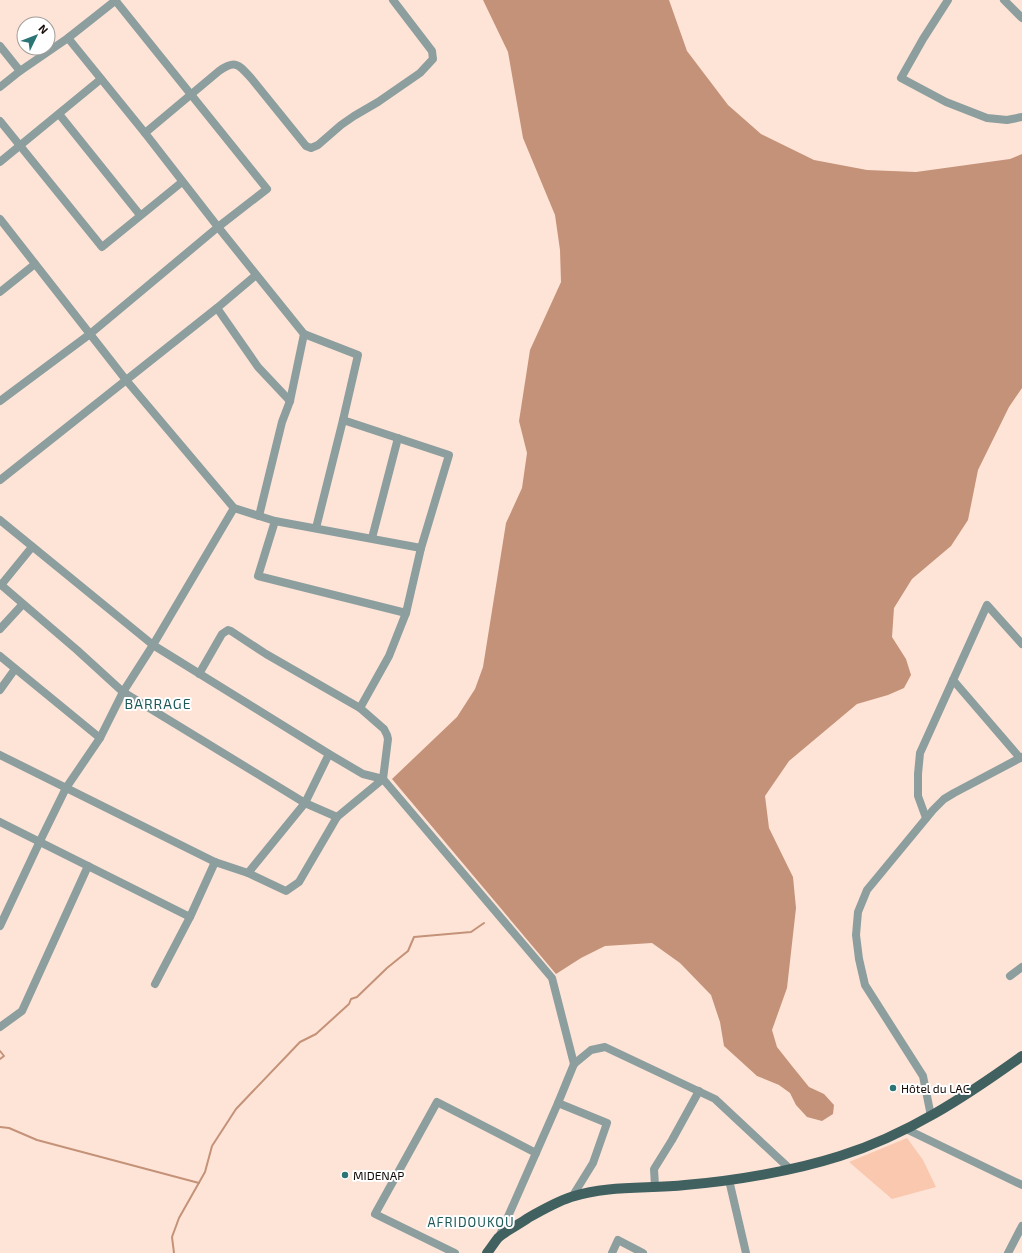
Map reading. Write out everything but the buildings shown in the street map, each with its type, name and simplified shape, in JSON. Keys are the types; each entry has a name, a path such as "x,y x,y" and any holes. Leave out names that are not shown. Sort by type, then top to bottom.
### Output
{"main road":[{"path":"487,1253 499,1237 540,1211 572,1197 611,1189 684,1185 729,1180 790,1169 839,1156 879,1142 931,1116 976,1089 1022,1056"}],"street":[{"path":"0,87 20,71 68,38 116,0 267,189 218,227 90,334 0,401"},
{"path":"145,133 226,66 235,64 251,78 306,146 310,148 314,147 358,113 386,97 420,73 433,59 432,51 393,0"},
{"path":"948,0 901,78 946,102 987,118 1008,120 1022,117"},
{"path":"1004,0 1022,18"},
{"path":"68,38 145,133 256,276 304,334 358,355 316,528"},
{"path":"0,46 20,71"},
{"path":"0,162 101,79"},
{"path":"59,114 140,215"},
{"path":"0,121 102,248 140,215 182,182"},
{"path":"0,220 126,380 234,508 275,521 421,548"},
{"path":"0,292 35,264"},
{"path":"0,480 256,276"},
{"path":"217,308 258,366 290,400"},
{"path":"259,516 282,422 290,400 304,334"},
{"path":"343,420 449,455 421,548 406,613 389,656 360,708"},
{"path":"372,538 398,438"},
{"path":"0,926 66,788 100,738 123,692 153,645 234,508"},
{"path":"0,520 153,645 363,774 383,779 552,978 574,1064"},
{"path":"275,521 258,576 406,613"},
{"path":"32,546 0,585 77,650 123,692 305,803 337,817"},
{"path":"0,629 22,604"},
{"path":"926,818 918,796 920,754 987,605 1022,644"},
{"path":"0,755 216,862 248,873 286,891 299,882 337,817 383,779 387,735 384,729 360,708 266,654 228,630 222,634 199,674"},
{"path":"0,656 100,738"},
{"path":"0,690 15,669"},
{"path":"931,1116 922,1076 866,985 859,959 856,935 858,912 867,890 926,818 944,799 1021,757 953,680"},
{"path":"248,873 305,803 329,754"},
{"path":"0,822 190,917"},
{"path":"155,984 190,917 216,862"},
{"path":"0,1027 22,1011 88,866"},
{"path":"1010,976 1022,967"},
{"path":"499,1237 574,1064 591,1050 605,1047 715,1099 790,1169"},
{"path":"655,1186 654,1170 699,1091"},
{"path":"455,1253 375,1214 437,1102 536,1154"},
{"path":"558,1103 607,1123 593,1163 572,1197"},
{"path":"906,1129 1022,1184"},
{"path":"729,1180 746,1253"},
{"path":"1008,1253 1022,1226"},
{"path":"612,1253 618,1240 643,1253"}],"shaded area":[{"path":"483,0 669,0 687,51 728,105 761,134 814,160 867,170 916,172 1010,159 1022,154 1022,388 1009,407 978,470 968,520 951,546 912,579 894,608 892,637 906,659 911,675 904,688 888,695 857,704 789,761 765,796 769,828 793,877 796,908 787,988 772,1030 777,1047 809,1087 824,1094 834,1105 833,1114 822,1121 807,1117 796,1105 790,1093 779,1085 757,1076 724,1046 720,1022 711,995 680,963 652,943 605,946 581,958 556,974 392,779 457,717 475,689 483,667 506,523 522,488 527,453 519,421 530,350 561,282 560,250 555,215 523,138 508,52"},
{"path":"907,1138 923,1160 936,1187 892,1199 849,1162"}],"waterway":[{"path":"174,1253 172,1237 179,1218 205,1172 212,1146 236,1109 300,1042 316,1034 349,1004 351,999 357,997 387,968 408,951 414,937 471,932 484,923"},
{"path":"0,1051 4,1056 0,1059"},
{"path":"0,1127 9,1128 37,1140 199,1183"}],"place":[{"name":"Hôtel du LAC","path":"893,1088"},
{"name":"MIDENAP","path":"345,1175"}],"district":[{"name":"BARRAGE","path":"158,703"},
{"name":"AFRIDOUKOU","path":"471,1222"}]}
